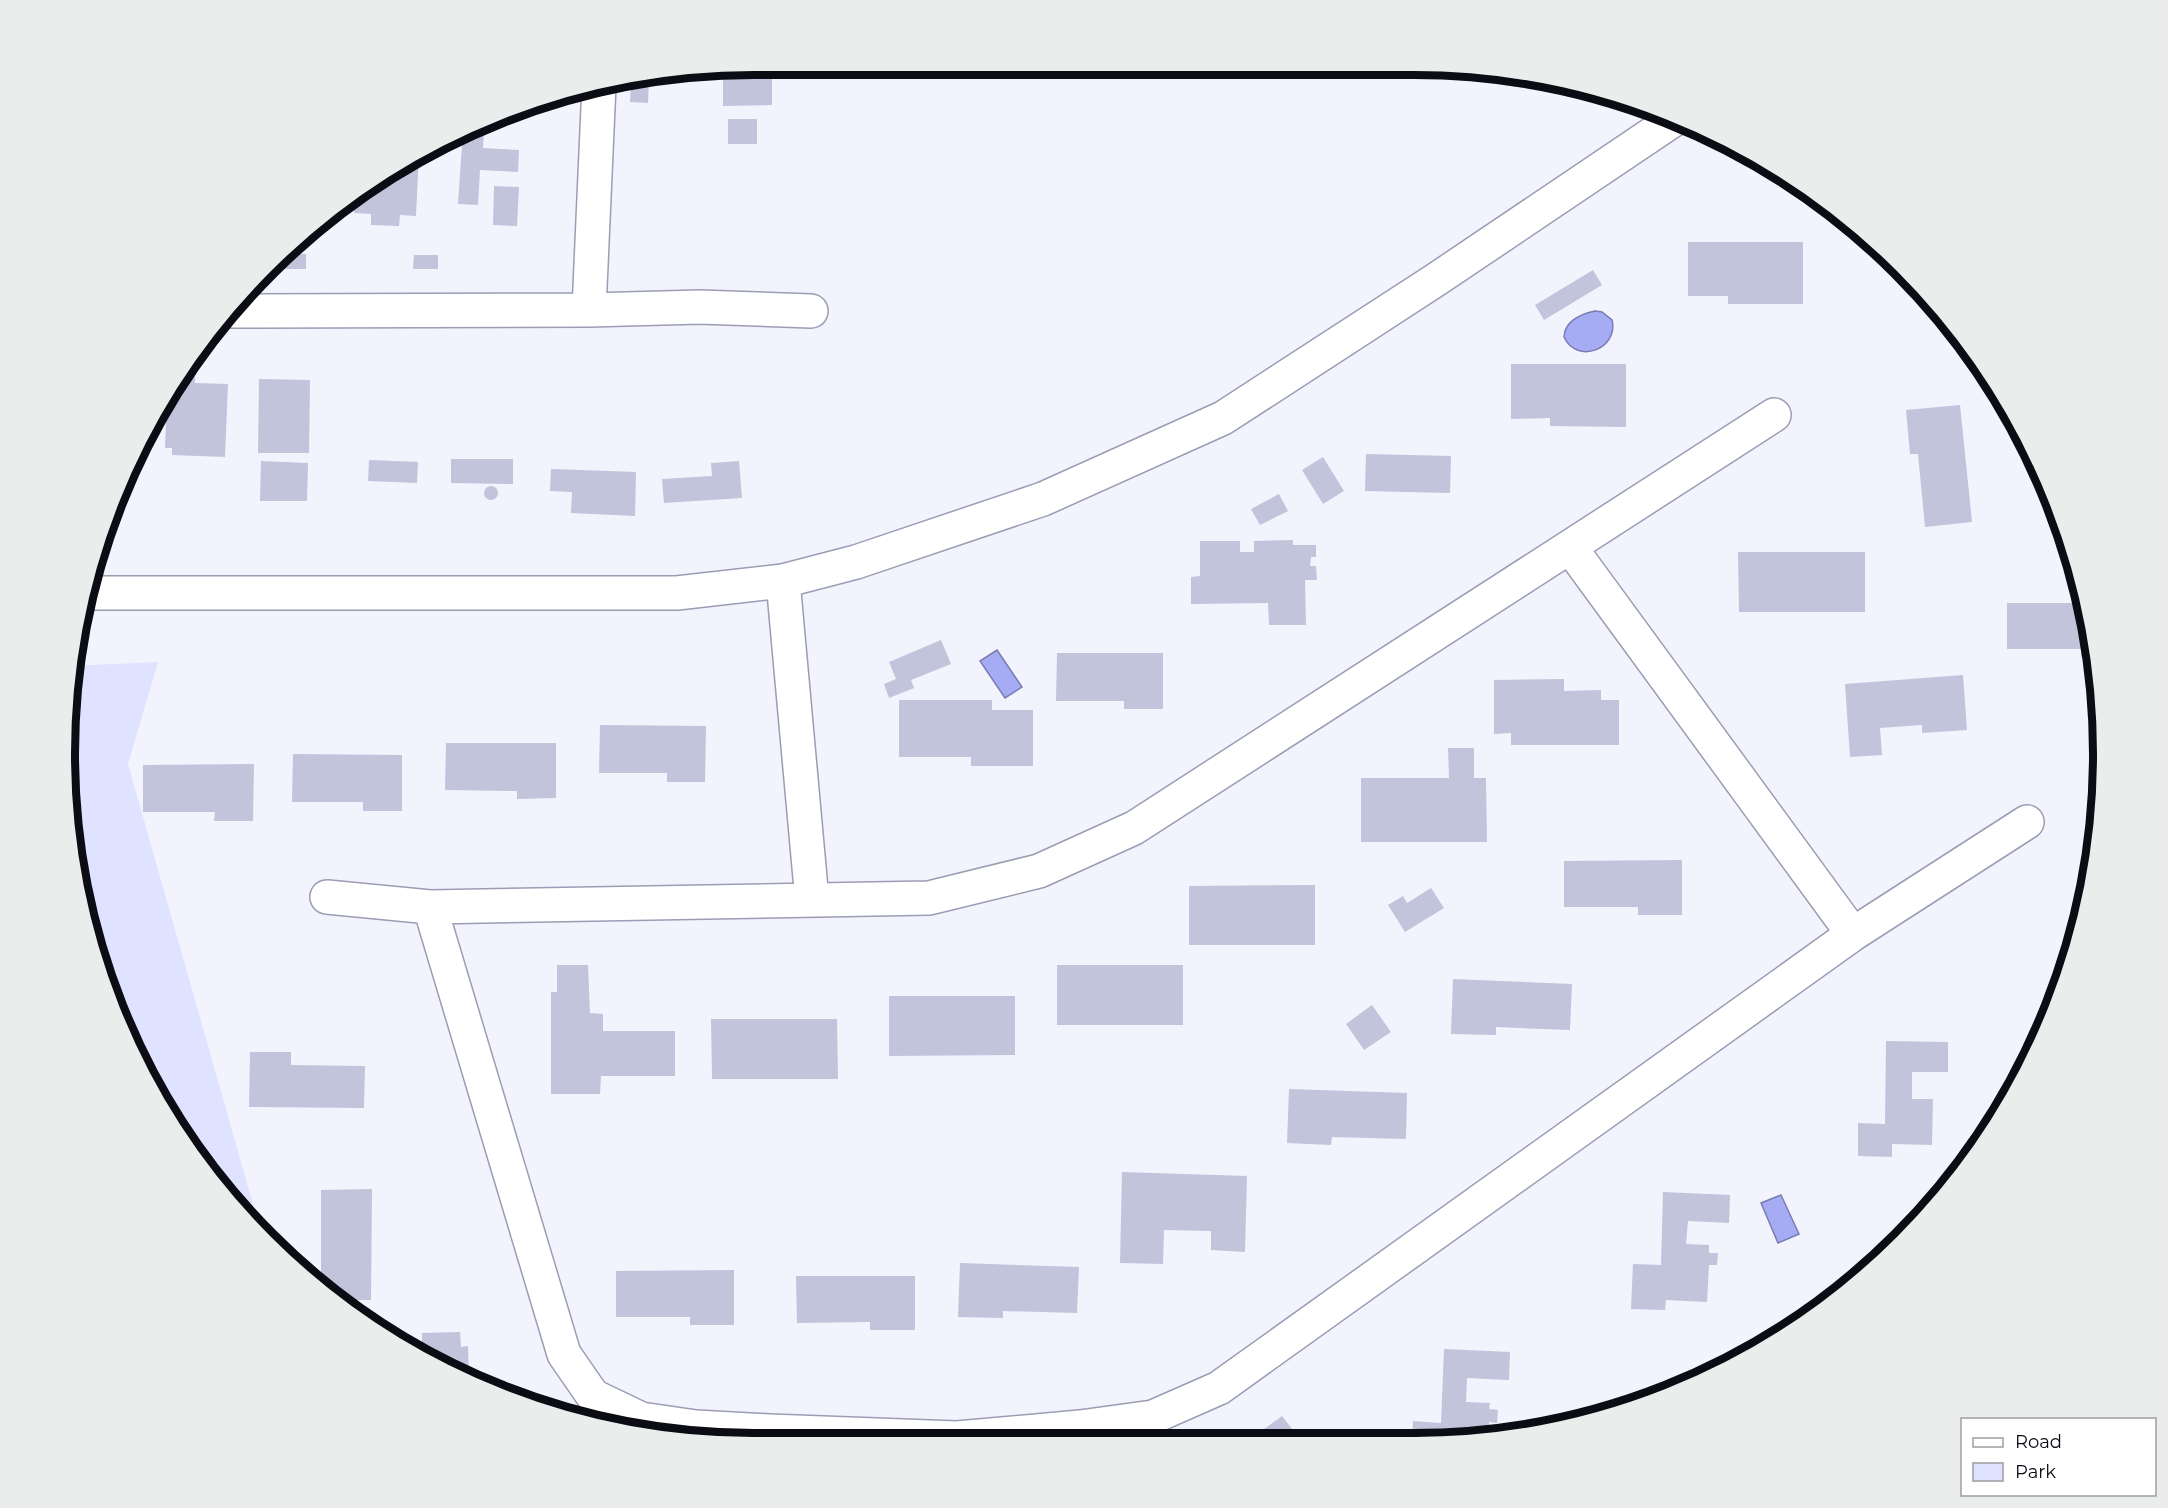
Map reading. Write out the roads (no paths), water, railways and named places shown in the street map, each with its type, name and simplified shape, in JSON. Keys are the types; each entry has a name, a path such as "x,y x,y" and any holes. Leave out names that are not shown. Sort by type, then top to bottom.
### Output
{"street":[{"path":"589,310 599,93"},
{"path":"95,592 677,593 783,581 856,562 1043,499 1223,418 1437,279 1667,124"},
{"path":"240,311 589,310 700,307 811,311"},
{"path":"327,897 430,907 929,898 1039,871 1134,828 1774,415"},
{"path":"1570,548 1853,934"},
{"path":"783,581 812,900"},
{"path":"1013,1433 1152,1417 1219,1388 1853,934 2027,822"},
{"path":"430,907 564,1354 593,1396 640,1419 696,1427 823,1433"}],"water":[{"path":"1602,312 1612,320 1609,339 1596,350 1587,352 1578,350 1564,337 1567,326 1584,314"},
{"path":"997,650 1022,687 1005,698 980,661"},
{"path":"1781,1195 1799,1234 1778,1243 1761,1203"}]}
